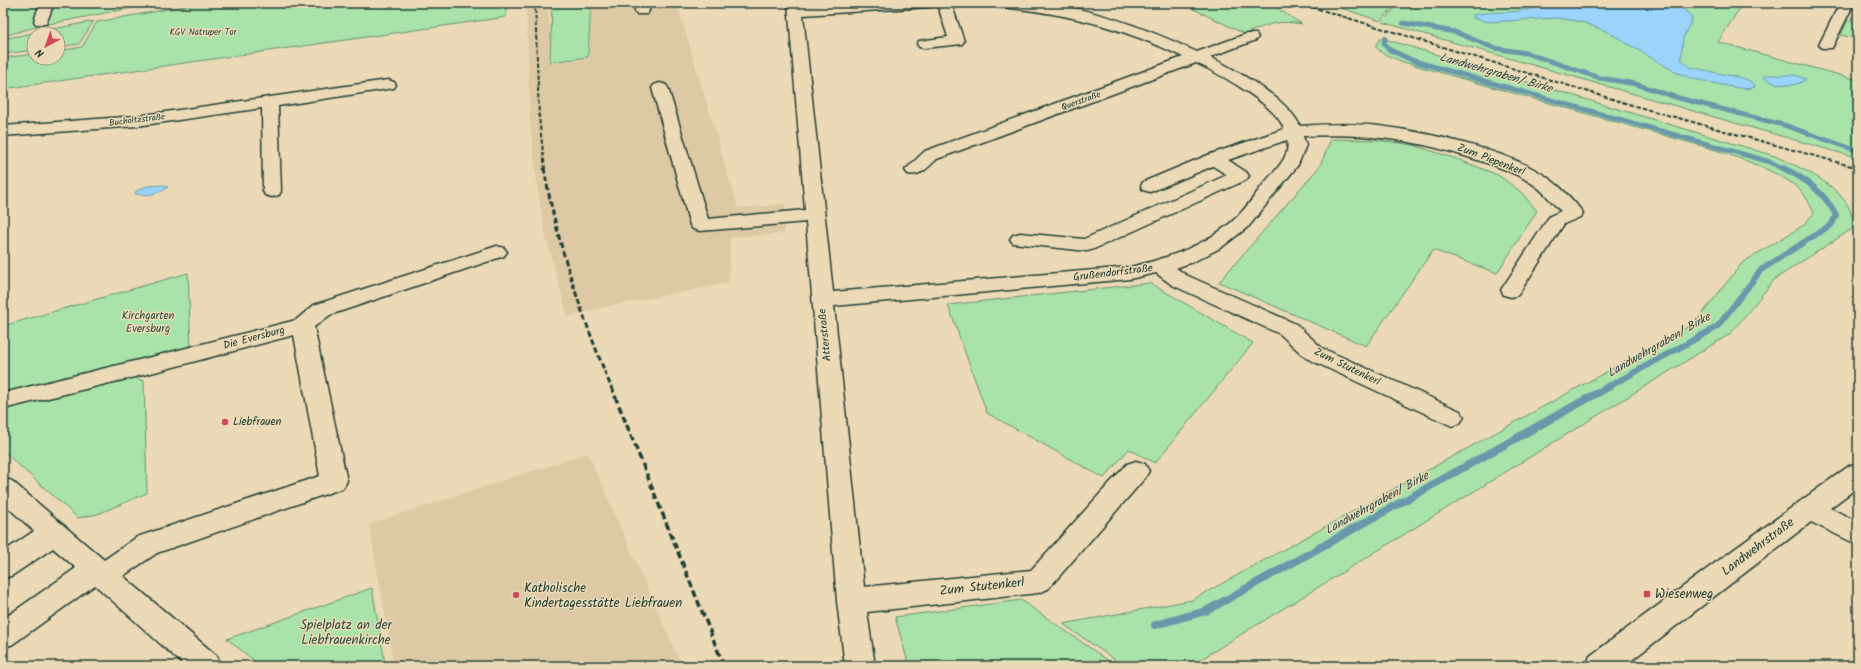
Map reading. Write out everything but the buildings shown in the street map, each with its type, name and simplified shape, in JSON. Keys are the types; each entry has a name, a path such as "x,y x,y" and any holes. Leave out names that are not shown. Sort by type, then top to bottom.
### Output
{"street":[{"path":"41,21 47,3"},
{"path":"796,7 929,3"},
{"path":"924,44 957,41 944,3"},
{"path":"1001,3 1055,6 1118,24 1159,39 1198,58 1258,91 1281,110 1295,131"},
{"path":"1827,45 1848,3"},
{"name":"Atterstraße","path":"796,7 851,601 860,666"},
{"name":"Querstraße","path":"914,170 931,155 1252,38"},
{"name":"Bucholtzstraße","path":"3,131 137,121 388,86"},
{"path":"660,88 700,225 815,214"},
{"path":"270,102 272,191"},
{"name":"Zum Piepenkerl","path":"1150,186 1214,159 1295,131 1340,129 1378,131 1409,135 1465,149 1500,161 1527,173 1545,184 1573,213 1557,220 1512,290"},
{"name":"Grußendorfstraße","path":"822,300 1130,272 1161,267 1191,257 1217,242 1240,225 1290,164 1297,146 1295,131"},
{"path":"1020,239 1087,245 1240,176 1214,159"},
{"name":"Die Eversburg","path":"3,401 151,365 303,325 322,310 497,252"},
{"name":"Zum Stutenkerl","path":"1161,267 1179,280 1288,329 1314,353 1452,417"},
{"path":"3,635 99,573 147,545 334,482 303,325"},
{"name":"Zum Stutenkerl","path":"851,601 1038,581 1136,471"},
{"name":"Landwehrstraße","path":"1601,666 1858,473"},
{"path":"3,488 206,666"},
{"path":"1809,509 1858,534"},
{"path":"3,567 53,533"}],"shaded area":[{"path":"526,3 548,3 551,63 589,58 592,3 677,3 738,208 785,204 784,234 730,237 729,283 601,308 568,317 546,239 538,190 530,124"},
{"name":"Katholische Kindertagesstätte Liebfrauen","path":"588,453 682,666 394,666 369,524"}],"green space":[{"path":"3,3 156,3 39,26 26,26 26,30 3,36"},
{"name":"KGV Natruper Tor","path":"202,3 506,3 506,17 3,89 3,58 26,55 26,66 66,66 66,50 82,47 97,22"},
{"path":"552,3 591,3 588,57 550,62"},
{"path":"1181,3 1265,3 1275,7 1302,24 1285,22 1273,24 1245,34"},
{"path":"1326,3 1398,3 1380,21"},
{"path":"1400,3 1743,3 1718,42 1858,80 1858,158 1382,22"},
{"path":"1848,20 1858,22 1858,39 1841,35"},
{"path":"94,21 79,44 66,46 66,27"},
{"path":"26,34 26,51 3,54 3,39"},
{"path":"1381,38 1775,156 1814,176 1833,188 1847,204 1855,227 1775,279 1730,334 1190,666 1124,666 1063,624 1192,600 1695,323 1742,263 1804,225 1814,213 1806,198 1798,188 1789,181 1765,168 1716,150 1403,62 1382,53 1375,46"},
{"path":"1331,139 1378,140 1413,145 1457,159 1498,175 1521,192 1537,211 1497,273 1433,250 1366,346 1219,282 1320,166"},
{"name":"Kirchgarten Eversburg","path":"188,273 191,351 3,393 3,326"},
{"path":"1150,283 1253,343 1155,463 1129,449 1104,478 987,413 948,305"},
{"path":"129,376 144,381 147,493 98,514 78,518 3,451 3,408"},
{"name":"Spielplatz an der Liebfrauenkirche","path":"372,588 385,663 375,666 261,666 227,639"},
{"path":"1021,600 1116,666 909,666 895,617"}],"water":[{"path":"1544,3 1667,3 1678,6 1685,10 1692,19 1683,38 1681,59 1690,67 1746,79 1753,83 1755,87 1746,89 1727,86 1694,79 1677,73 1608,32 1582,22 1557,18 1489,22 1473,18 1473,15 1530,9 1538,7"},
{"path":"1765,75 1795,75 1806,79 1796,84 1785,85 1768,80 1763,77"},
{"path":"164,185 168,187 153,194 144,195 136,194 135,192 147,186"}],"waterway":[{"name":"Landwehrgraben/ Birke","path":"1403,23 1455,32 1494,48 1526,53 1600,78 1636,84 1675,97 1787,126 1858,151"},
{"name":"Landwehrgraben/ Birke","path":"1385,38 1384,43 1388,49 1414,61 1767,161 1784,169"},
{"name":"Landwehrgraben/ Birke","path":"1608,387 1717,327 1761,270 1832,224 1836,215 1820,193 1807,182 1784,169"},
{"name":"Landwehrgraben/ Birke","path":"1155,625 1206,611 1610,386"}],"railway":[{"path":"535,3 539,117 545,169"},
{"path":"1299,3 1635,106 1858,168"},
{"path":"544,168 549,197 563,252 580,307 611,387"},
{"path":"611,386 724,666"}],"place":[{"name":"Liebfrauen","path":"225,422"},
{"name":"Wiesenweg","path":"1647,594"},
{"name":"Katholische Kindertagesstätte Liebfrauen","path":"516,595"}]}
